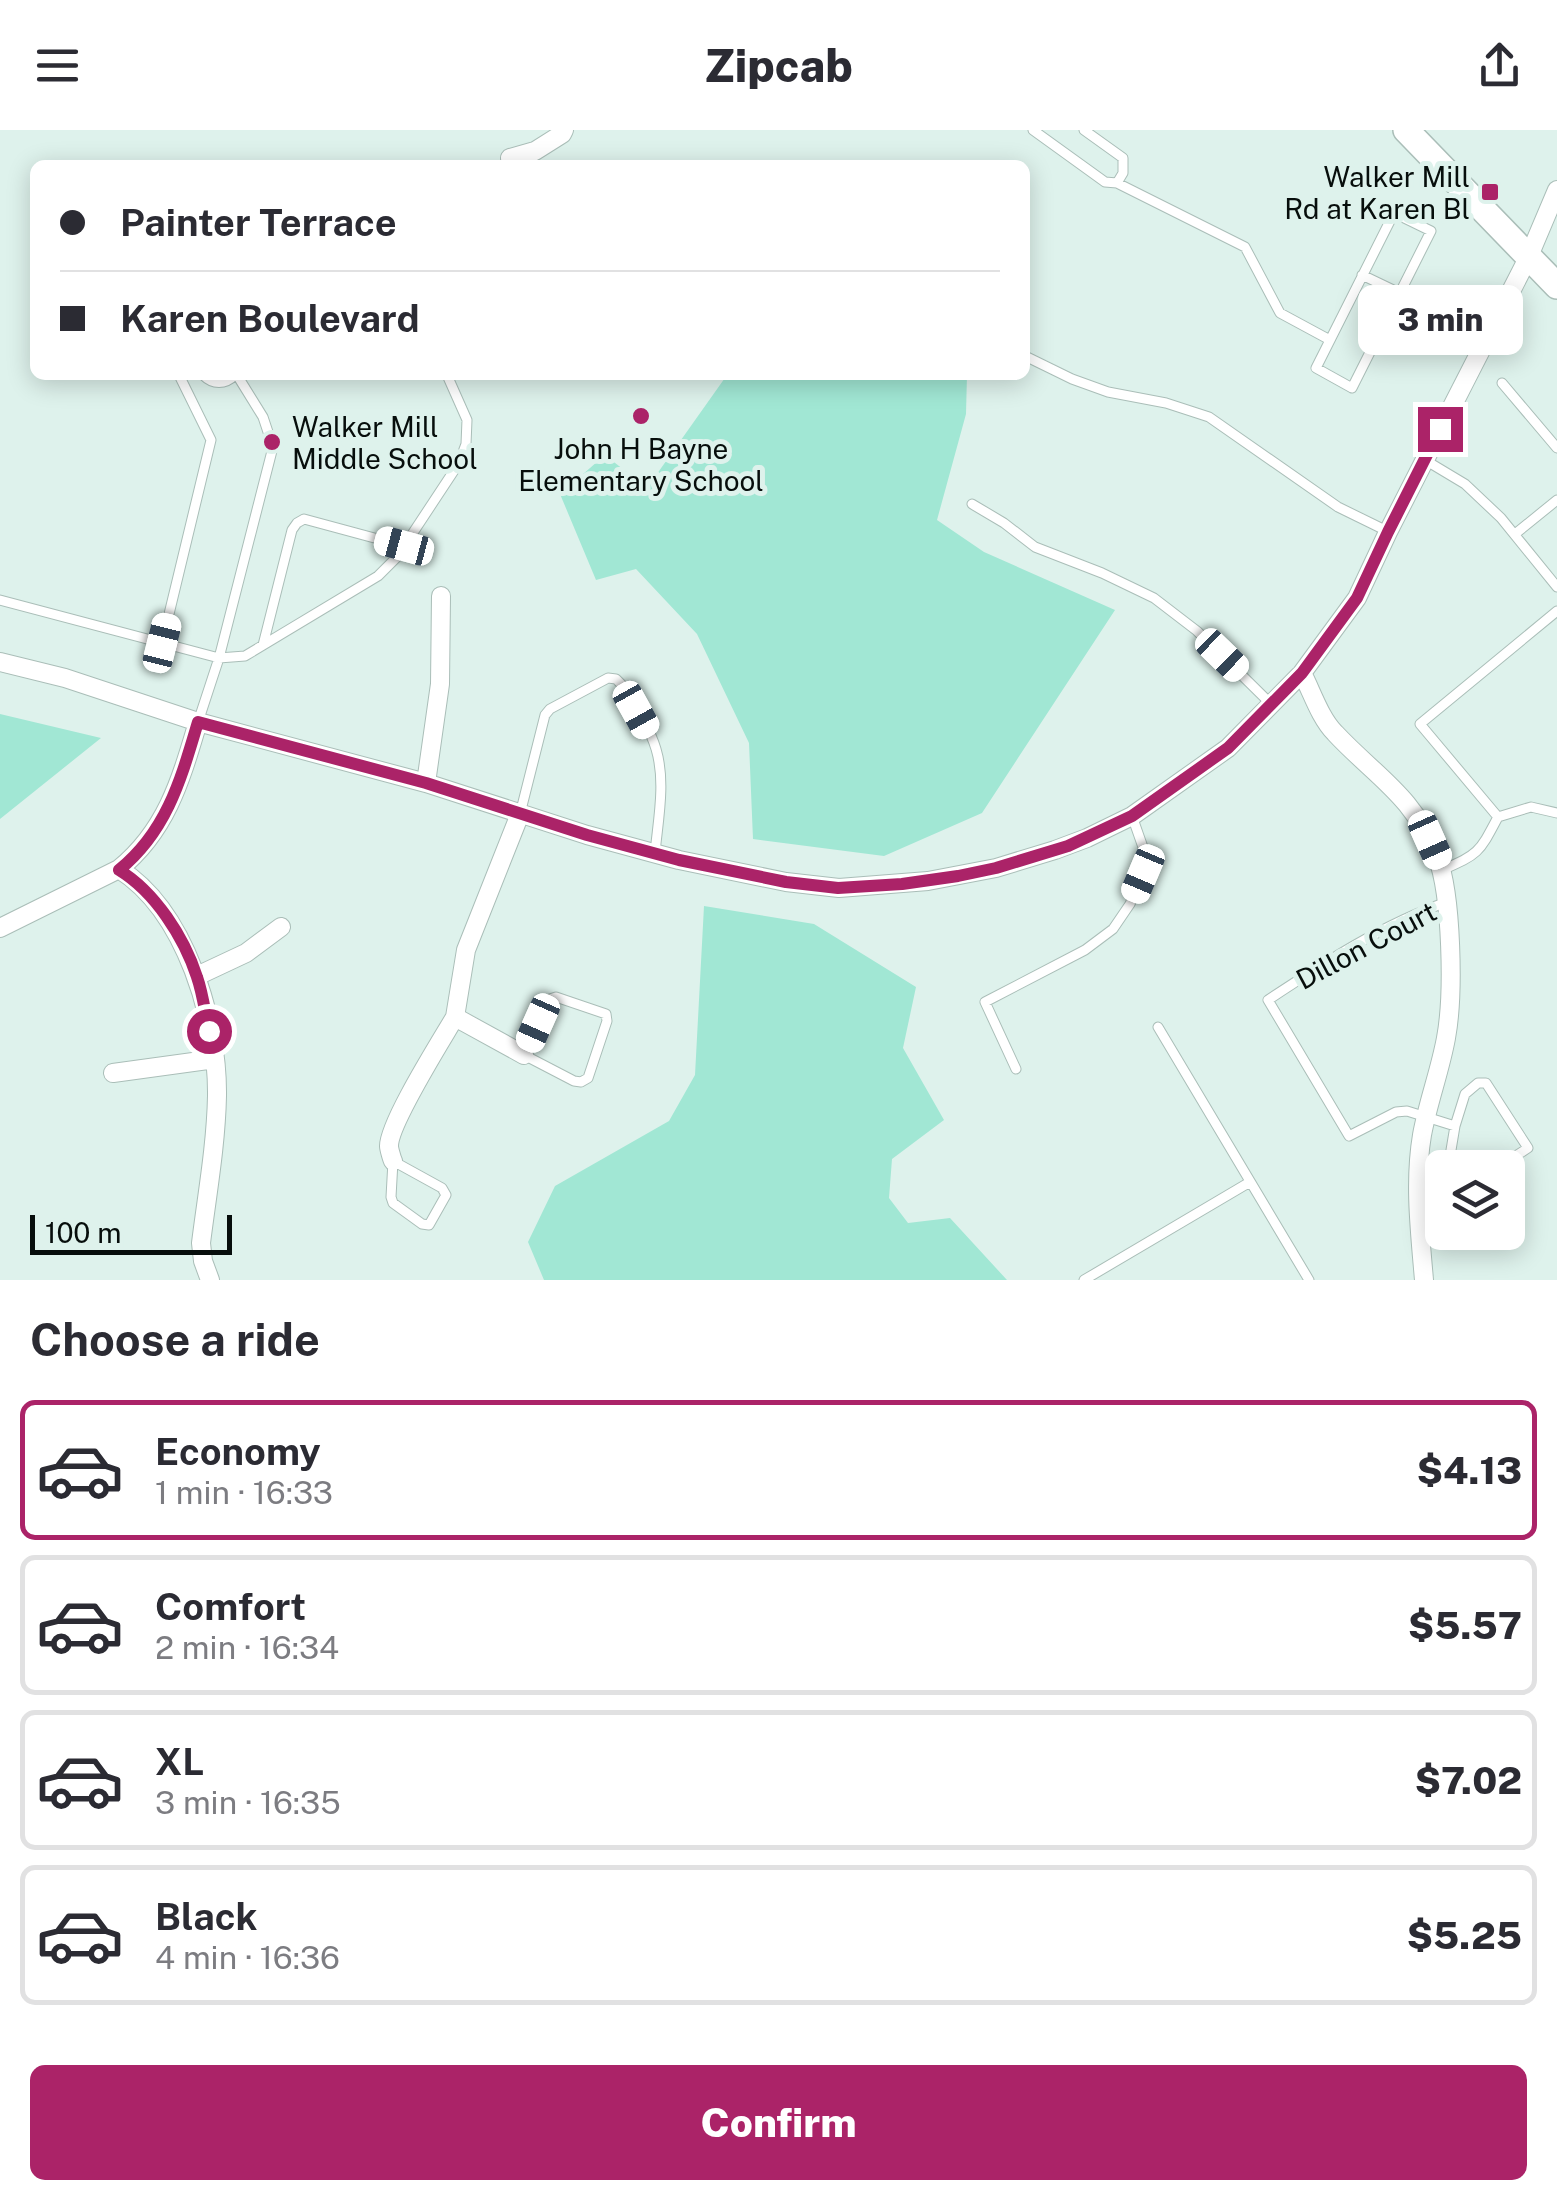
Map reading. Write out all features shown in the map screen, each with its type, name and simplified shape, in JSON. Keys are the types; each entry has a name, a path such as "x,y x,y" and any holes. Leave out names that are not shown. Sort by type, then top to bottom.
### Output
{"main road":[{"path":"1406,130 1557,286"}],"street":[{"path":"510,158 534,151 564,130"},
{"path":"0,662 66,678 198,722 426,783 587,835 786,882 838,888 915,882 958,876 1040,855 1132,816 1228,748 1302,673 1357,598 1529,256 1557,190"},
{"path":"426,783 440,684 441,596"},
{"path":"1302,673 1332,730 1413,810 1441,871 1450,1009 1422,1137 1419,1200 1424,1280"},
{"path":"0,928 119,870 136,856 153,836 170,804 198,722"},
{"path":"393,1162 389,1144 393,1130 455,1017 466,950 520,814"},
{"path":"119,870 145,888 177,935 197,976 216,1059 217,1096 202,1243 203,1262 210,1280"},
{"path":"197,976 246,953 281,927"},
{"path":"455,1017 524,1055"},
{"path":"113,1073 216,1059"}],"lane":[{"path":"1033,130 1105,182 1117,183 1245,247 1280,313 1330,340"},
{"path":"1084,130 1123,158 1123,173 1117,183"},
{"path":"1394,213 1431,231 1352,388 1316,368 1330,340 1366,277 1394,213"},
{"path":"1366,277 1487,335"},
{"path":"1030,359 1072,380 1108,392 1166,403 1208,418 1338,507 1388,532"},
{"path":"162,643 212,440 182,380"},
{"path":"198,722 219,658 274,448 264,418 239,380"},
{"path":"0,600 219,658 244,656 378,576 397,557 459,464 466,444 467,420 449,380"},
{"path":"1502,382 1557,448"},
{"path":"1425,460 1464,484 1501,518 1557,588"},
{"path":"1515,534 1557,500"},
{"path":"972,504 1036,548 1154,598 1197,631 1271,704"},
{"path":"263,645 297,523 304,519 404,546"},
{"path":"1498,817 1420,724 1557,611"},
{"path":"520,814 545,715 608,678 616,680 657,752 660,792 655,853"},
{"path":"1441,871 1474,856 1498,817 1531,806 1557,813"},
{"path":"1016,1069 985,1002 1085,950 1113,929 1143,874 1145,853 1132,816"},
{"name":"Dillon Court","path":"1426,1118 1407,1111 1396,1112 1349,1136 1268,1000 1415,914 1446,902"},
{"path":"556,997 606,1014 588,1078 581,1082 524,1055 550,999 556,997"},
{"path":"1158,1027 1309,1280"},
{"path":"1451,1150 1465,1094 1478,1082 1486,1083 1528,1148 1525,1150"},
{"path":"1426,1118 1454,1126"},
{"path":"393,1162 442,1188 446,1195 429,1225 393,1202 393,1162"},
{"path":"1084,1280 1250,1182"}],"green space":[{"path":"723,380 967,380 966,414 937,520 984,552 1115,610 982,813 884,856 753,839 749,743 697,634 636,569 596,580 560,494 605,455 647,488"},
{"path":"0,714 101,738 0,819"},
{"path":"704,906 814,924 916,987 903,1048 944,1120 892,1159 889,1198 908,1223 950,1218 1007,1280 544,1280 528,1242 555,1186 669,1121 695,1075"}],"place":[{"name":"Walker Mill Rd at Karen Bl","path":"1490,192"},
{"name":"John H Bayne Elementary School","path":"641,416"},
{"name":"Walker Mill Middle School","path":"272,442"}],"route":[{"path":"209,1031 197,976 177,935 145,888 119,870 153,836 184,771 198,722 426,783 587,835 679,860 786,882 838,888 902,884 996,868 1068,846 1132,816 1228,748 1302,673 1357,598 1440,429"}]}
